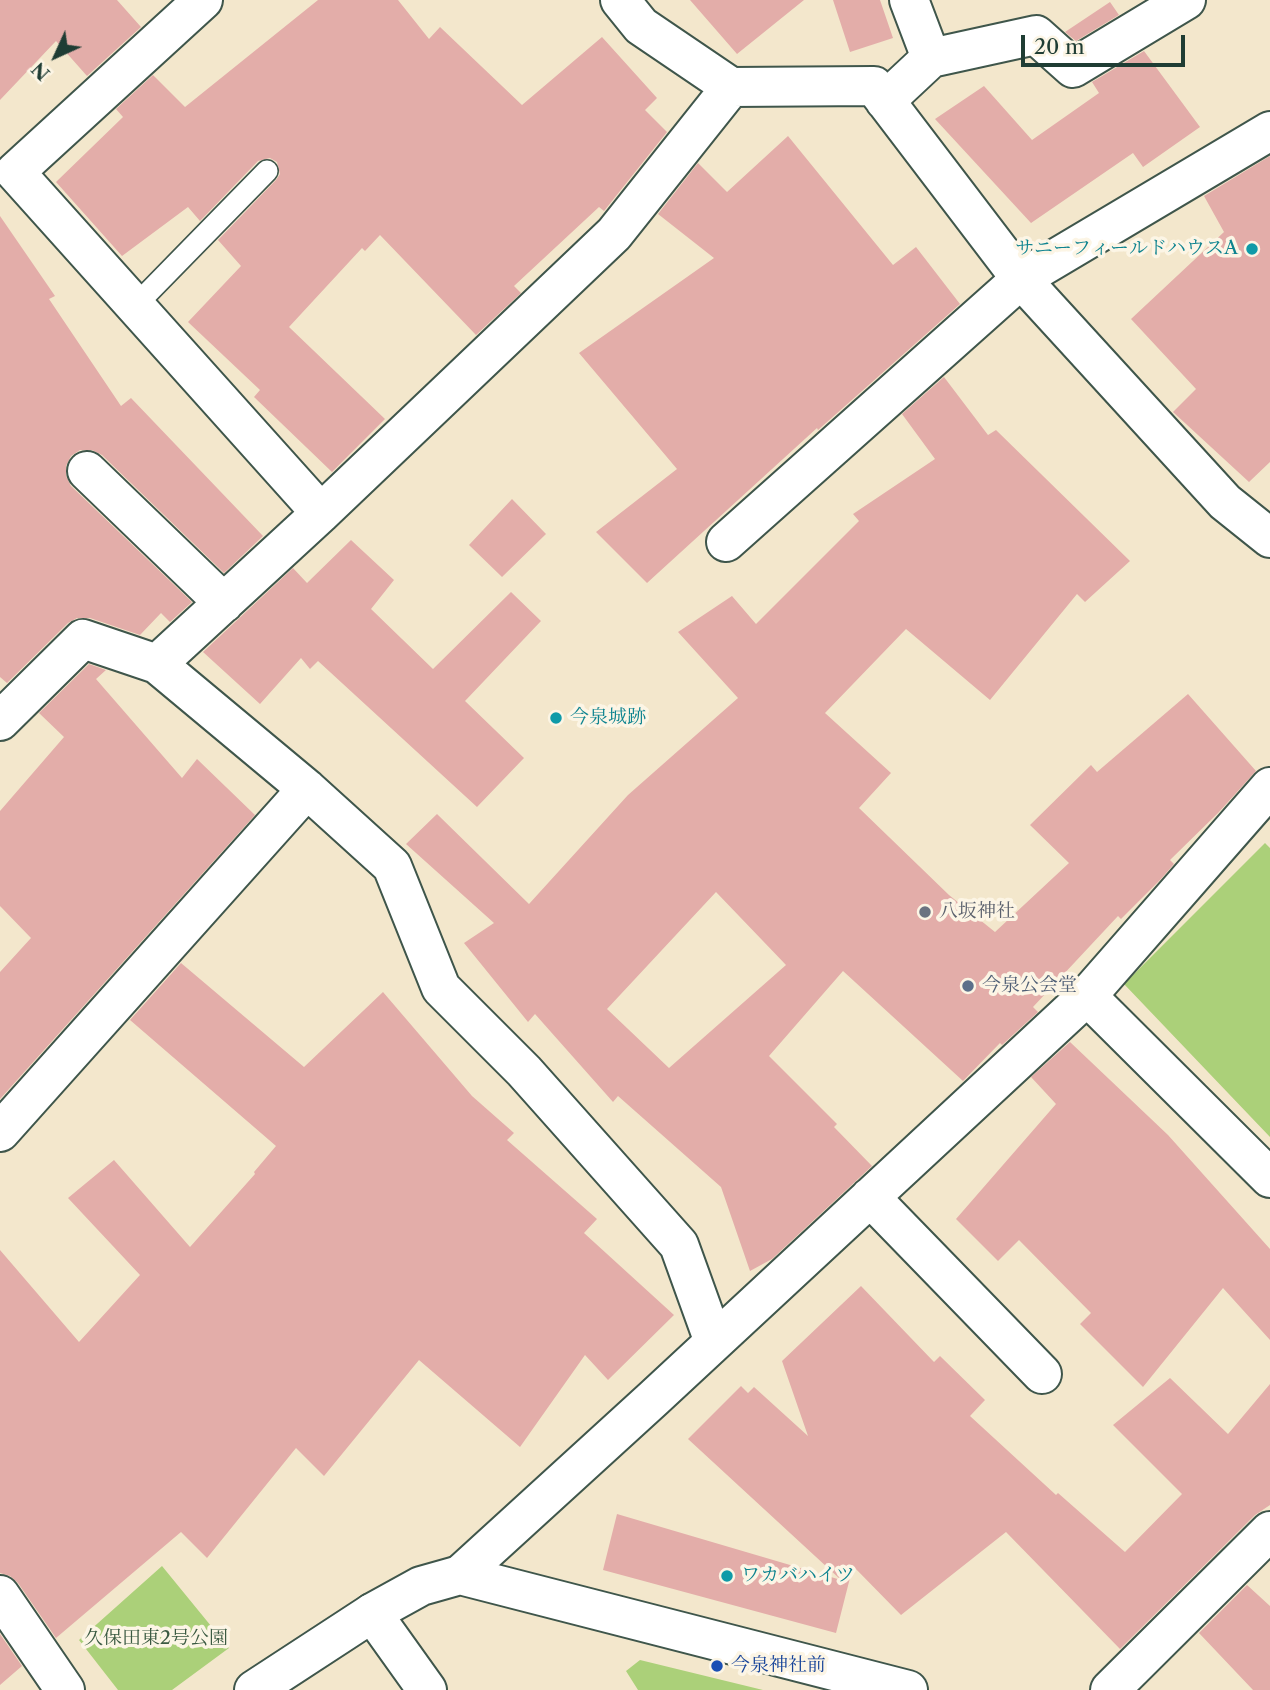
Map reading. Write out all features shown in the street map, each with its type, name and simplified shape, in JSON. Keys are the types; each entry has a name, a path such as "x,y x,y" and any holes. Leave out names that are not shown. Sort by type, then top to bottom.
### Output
{"street":[{"path":"203,0 15,172 321,513"},
{"path":"620,0 641,26 731,87 874,86 1021,279 1225,502 1270,538"},
{"path":"909,0 931,58"},
{"path":"885,101 931,58 1036,35 1073,68 1186,0"},
{"path":"157,664 321,513 614,234 731,87"},
{"path":"726,542 1021,279 1270,131"},
{"path":"87,471 224,603"},
{"path":"0,721 83,639 157,664 307,789 392,866 441,988 524,1071 679,1245 714,1342"},
{"path":"254,1690 372,1613 421,1586 460,1575 1087,996 1270,787"},
{"path":"0,1132 307,789"},
{"path":"1087,996 1270,1178"},
{"path":"870,1197 1042,1374"},
{"path":"1110,1690 1270,1531"},
{"path":"460,1575 908,1690"},
{"path":"0,1595 65,1690"},
{"path":"372,1613 427,1690"}],"lane":[{"path":"135,306 267,171"}],"green space":[{"path":"1265,843 1270,848 1270,1137 1124,984"},
{"name":"久保田東2号公園","path":"162,1566 229,1648 172,1690 118,1690 79,1640"},
{"path":"640,1660 763,1690 638,1690 626,1671"}],"building":[{"path":"0,0 117,0 141,27 87,76 56,41 0,100"},
{"path":"318,0 398,0 429,39 440,27 522,105 602,37 657,98 645,110 667,132 604,211 599,207 514,286 521,293 476,335 380,235 365,251 362,248 289,327 385,419 332,472 254,397 260,390 188,322 241,266 218,240 276,180 280,174 277,162 270,158 258,161 200,221 188,207 122,256 56,182 123,117 116,109 153,75 185,107"},
{"path":"690,0 804,0 737,54"},
{"path":"833,0 880,0 893,38 850,52"},
{"path":"1110,2 1119,15 1076,41 1065,32"},
{"path":"1144,51 1200,127 1143,167 1133,153 1031,223 935,119 984,86 1032,140 1099,93 1092,82"},
{"path":"788,136 893,265 916,247 960,304 818,430 817,428 647,583 596,532 677,469 579,353 714,258 658,214 698,163 727,192"},
{"path":"1270,156 1270,462 1249,482 1173,412 1196,389 1131,319 1224,232 1204,196"},
{"path":"0,216 55,296 49,299 121,406 131,398 263,536 224,573 102,455 92,450 80,450 71,456 66,466 66,476 71,486 192,602 170,622 161,613 140,635 90,618 77,618 68,623 7,683 0,677"},
{"path":"944,377 988,435 996,430 1130,561 1085,602 1077,594 990,700 906,629 825,713 891,773 859,808 949,895 995,932 1069,863 1030,825 1091,765 1097,772 1188,694 1256,771 1170,860 1174,864 1160,880 1121,919 1118,916 1033,1007 1038,1012 1002,1045 1000,1043 963,1081 843,971 769,1056 837,1124 834,1127 872,1166 772,1259 750,1271 721,1187 618,1096 613,1102 535,1014 528,1022 464,943 494,923 406,844 437,814 529,904 628,795 738,698 678,632 732,596 756,624 859,521 853,514 935,459 902,414","holes":["716,892 786,965 669,1068 607,1009"]},
{"path":"512,499 546,534 502,577 469,545"},
{"path":"351,540 394,580 371,609 433,669 511,592 541,621 465,701 524,758 477,807 318,661 310,669 301,658 260,704 203,652 293,568 307,583"},
{"path":"89,664 106,670 96,679 182,778 197,759 255,815 0,1099 0,972 31,938 0,906 0,811 64,737 39,713"},
{"path":"181,963 304,1067 383,992 472,1096 514,1133 507,1140 597,1219 584,1233 674,1315 608,1380 585,1355 520,1447 419,1360 324,1476 296,1448 207,1558 181,1532 56,1638 18,1583 10,1576 0,1573 0,1250 79,1342 140,1275 68,1198 114,1160 190,1247 255,1174 276,1146 130,1020"},
{"path":"1070,1042 1168,1135 1270,1249 1270,1340 1223,1288 1143,1387 1080,1324 1091,1313 1019,1240 998,1261 956,1219 1056,1104 1031,1077"},
{"path":"861,1286 934,1362 940,1356 985,1400 970,1416 1056,1495 1058,1493 1125,1552 1182,1494 1113,1425 1170,1378 1228,1434 1270,1384 1270,1505 1255,1515 1120,1649 1006,1532 901,1615 853,1566 836,1633 603,1570 617,1514 841,1580 688,1439 741,1386 748,1393 754,1387 808,1436 782,1361"},
{"path":"1247,1585 1270,1606 1270,1690 1253,1690 1199,1633"},
{"path":"0,1634 22,1666 0,1685"}],"place":[{"name":"サニーフィールドハウスA","path":"1252,249"},
{"name":"今泉城跡","path":"556,718"},
{"name":"八坂神社","path":"925,912"},
{"name":"今泉公会堂","path":"968,986"},
{"name":"ワカバハイツ","path":"727,1576"},
{"name":"今泉神社前","path":"717,1666"}]}
